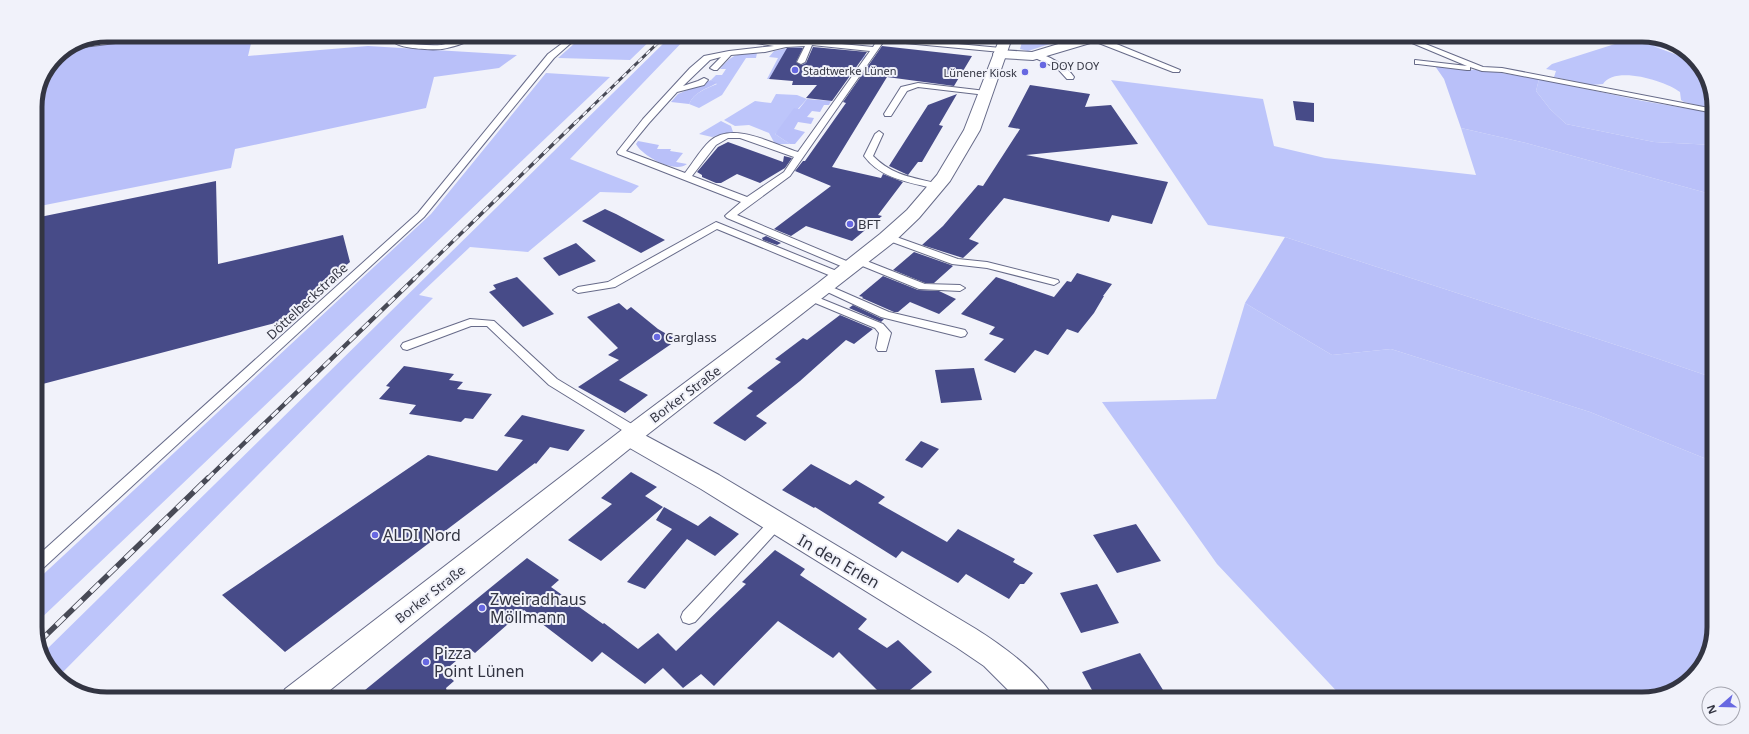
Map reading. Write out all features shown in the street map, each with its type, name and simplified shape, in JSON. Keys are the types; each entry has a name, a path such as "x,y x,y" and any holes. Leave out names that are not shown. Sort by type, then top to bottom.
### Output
{"main road":[{"name":"Borker Straße","path":"305,692 632,435 819,293 888,237 913,214 944,177 972,130 1004,42"},
{"path":"1000,52 1028,57 1078,42"},
{"name":"In den Erlen","path":"632,435 879,584 995,657 1031,692"}],"lane":[{"path":"398,42 402,45 440,47 458,42"},
{"name":"Döttelbeckstraße","path":"42,561 421,215 551,56 568,42"},
{"path":"766,42 786,45"},
{"path":"850,268 730,216 748,201 787,174 880,42"},
{"path":"923,42 1000,52"},
{"path":"1112,42 1176,70"},
{"path":"1414,42 1482,69"},
{"path":"801,62 810,43"},
{"path":"748,201 621,152 675,90 707,58 729,53 765,50 786,45 810,43 875,49"},
{"path":"714,68 729,53"},
{"path":"1036,55 1058,66 1069,74 1070,77"},
{"path":"1418,62 1502,70 1707,110"},
{"path":"675,90 701,83 704,80"},
{"path":"888,114 904,89 918,85 986,93"},
{"path":"880,134 868,156 880,168 892,175 936,186"},
{"path":"687,177 713,143 726,136 741,135 800,156"},
{"path":"578,290 611,285 716,225 850,268 923,286 960,288"},
{"path":"888,237 956,262 987,265 1054,282"},
{"path":"819,293 886,315 961,333"},
{"path":"819,293 879,326 885,333 882,348"},
{"path":"407,346 470,322 490,323 553,382 632,435"},
{"path":"689,617 776,523"}],"shaded area":[{"path":"115,42 251,42 248,56 368,46 517,55 499,68 434,77 426,108 235,149 231,168 42,206 42,103 44,90 55,67 64,58 85,45"},
{"path":"576,42 649,42 630,60 558,58"},
{"path":"665,42 682,42 570,159 639,186 631,193 600,192 528,252 470,247 419,295 433,298 61,673 53,663 46,650"},
{"path":"1022,42 1056,42 1028,51 1020,49"},
{"path":"1611,42 1655,43 1674,51 1653,46 1685,58 1694,67 1704,86 1707,107 1684,102 1681,100 1680,92 1664,83 1641,77 1629,75 1618,76 1609,78 1603,84 1591,85 1554,77 1556,71 1546,69 1552,64 1618,43"},
{"path":"798,46 803,48 797,62 807,63 815,50 866,55 864,61 843,58 822,77 778,64 769,79 767,79 778,58 769,57 774,51"},
{"path":"757,53 756,58 746,58 722,95 699,108 689,104 697,94 717,84 711,80 716,75 722,75 726,69 720,69 733,57 740,54"},
{"path":"1435,66 1496,72 1539,79 1536,91 1550,109 1566,124 1654,142 1707,145 1707,193 1526,143 1461,128 1444,79"},
{"path":"546,73 610,77 42,617 42,575 431,214"},
{"path":"1539,79 1643,101 1707,112 1707,145 1654,142 1566,124 1550,109 1536,91"},
{"path":"711,80 717,83 694,96 689,104 671,102 678,94"},
{"path":"1111,80 1263,99 1274,146 1325,158 1476,175 1461,128 1526,143 1707,193 1707,376 1285,237 1208,225"},
{"path":"776,94 797,95 807,99 775,134 790,144 775,144 769,133 749,125 735,126 724,120 755,101 771,103"},
{"path":"807,99 831,101 829,105 824,105 820,112 812,111 807,117 814,118 811,124 798,122 794,129 805,132 795,144 790,144 775,134 794,108 799,109"},
{"path":"721,121 731,126 733,132 712,137 699,134"},
{"path":"638,141 659,145 657,149 671,149 670,151 683,153 676,162 687,164 682,167 675,167 659,162 639,149 636,144"},
{"path":"1285,237 1644,354 1707,376 1707,459 1590,412 1391,349 1332,355 1245,303"},
{"path":"1245,303 1332,355 1391,349 1590,412 1707,459 1707,627 1706,640 1698,660 1688,673 1671,685 1659,690 1642,692 1337,692 1217,564 1102,402 1216,399"}],"building":[{"path":"835,42 861,42 860,44 872,45"},
{"path":"882,46 972,56 954,86 887,77 832,167 881,178 883,174 903,182 878,215 882,216 852,241 806,226 791,236 774,229 831,186 795,171 803,161 805,161 846,103 843,102"},
{"path":"813,47 867,52 832,101 806,98 817,85 792,85 793,81 769,79 787,48 803,48 796,62 802,65 806,63"},
{"path":"1030,85 1090,94 1085,107 1111,105 1138,144 1026,155 1168,182 1152,224 1112,215 1109,222 1004,198 969,239 979,243 963,258 922,245 943,226 978,185 983,186 1020,129 1008,127"},
{"path":"957,94 939,125 943,126 922,162 918,162 908,175 889,166 928,105"},
{"path":"1293,101 1314,103 1314,122 1296,120"},
{"path":"728,142 783,162 784,156 792,158 785,168 760,183 737,174 721,183 716,183 702,177 702,175 697,172 718,147"},
{"path":"216,181 218,264 343,235 350,262 279,322 42,384 42,217"},
{"path":"605,209 665,240 641,253 582,221"},
{"path":"766,236 781,243 777,245 763,240 762,238"},
{"path":"576,243 596,261 559,276 543,258"},
{"path":"914,252 953,266 934,283 925,283 893,270"},
{"path":"1077,273 1112,284 1103,296 1094,313 1078,333 1067,329 1048,355 1035,350 1015,373 984,360 1004,339 989,334 995,327 961,314 996,277 1054,297 1067,281 1071,282"},
{"path":"883,276 918,290 939,291 956,299 939,314 910,302 898,312 894,312 859,296"},
{"path":"517,277 554,314 523,327 489,292 496,289 493,285"},
{"path":"619,303 627,310 631,307 658,329 677,340 619,380 648,395 625,413 578,387 619,360 608,355 618,348 587,317"},
{"path":"853,305 884,319 881,322 849,308"},
{"path":"840,315 873,329 854,344 846,340 800,381 756,416 767,423 745,441 713,423 753,391 747,388 781,362 775,359 803,338 807,340"},
{"path":"404,366 454,374 449,380 463,382 457,389 492,394 473,419 465,418 461,422 409,414 416,405 379,399 390,387 386,386"},
{"path":"974,368 982,400 941,403 935,370"},
{"name":"ALDI Nord","path":"522,415 585,430 568,451 550,447 536,464 535,463 285,652 222,595 428,455 497,471 523,440 504,436"},
{"path":"921,441 939,449 922,468 905,460"},
{"path":"811,464 850,485 856,480 885,497 878,503 947,542 958,529 1015,559 1013,562 1033,573 1024,584 1020,584 1009,599 966,574 958,583 902,551 896,558 815,507 814,508 782,490"},
{"path":"631,472 657,487 645,496 663,507 601,561 568,540 612,504 601,498"},
{"path":"664,507 698,526 710,516 739,534 715,556 687,539 645,589 627,582 672,529 656,520"},
{"path":"1136,524 1161,561 1117,573 1093,535"},
{"path":"775,550 805,569 800,575 867,619 858,629 887,648 898,640 932,672 908,692 879,692 839,652 833,658 778,621 714,686 701,674 683,688 663,668 645,684 602,652 592,662 524,610 475,653 470,649 443,672 454,681 446,688 447,692 363,692 527,558 559,580 551,587 603,624 604,623 638,649 658,633 676,651 746,584 742,582"},
{"path":"1097,584 1119,623 1081,633 1060,593"},
{"path":"1140,653 1163,690 1157,692 1093,692 1082,672"}],"railway":[{"path":"575,123 659,42"},
{"path":"413,280 576,122"},
{"path":"207,479 414,279"},
{"path":"43,638 208,478"}],"place":[{"name":"DOY DOY","path":"1043,65"},
{"name":"Stadtwerke Lünen","path":"795,70"},
{"name":"Lünener Kiosk","path":"1025,72"},
{"name":"BFT","path":"850,224"},
{"name":"Carglass","path":"657,337"},
{"name":"ALDI Nord","path":"375,535"},
{"name":"Zweiradhaus Möllmann","path":"482,608"},
{"name":"Pizza Point Lünen","path":"426,662"}]}
